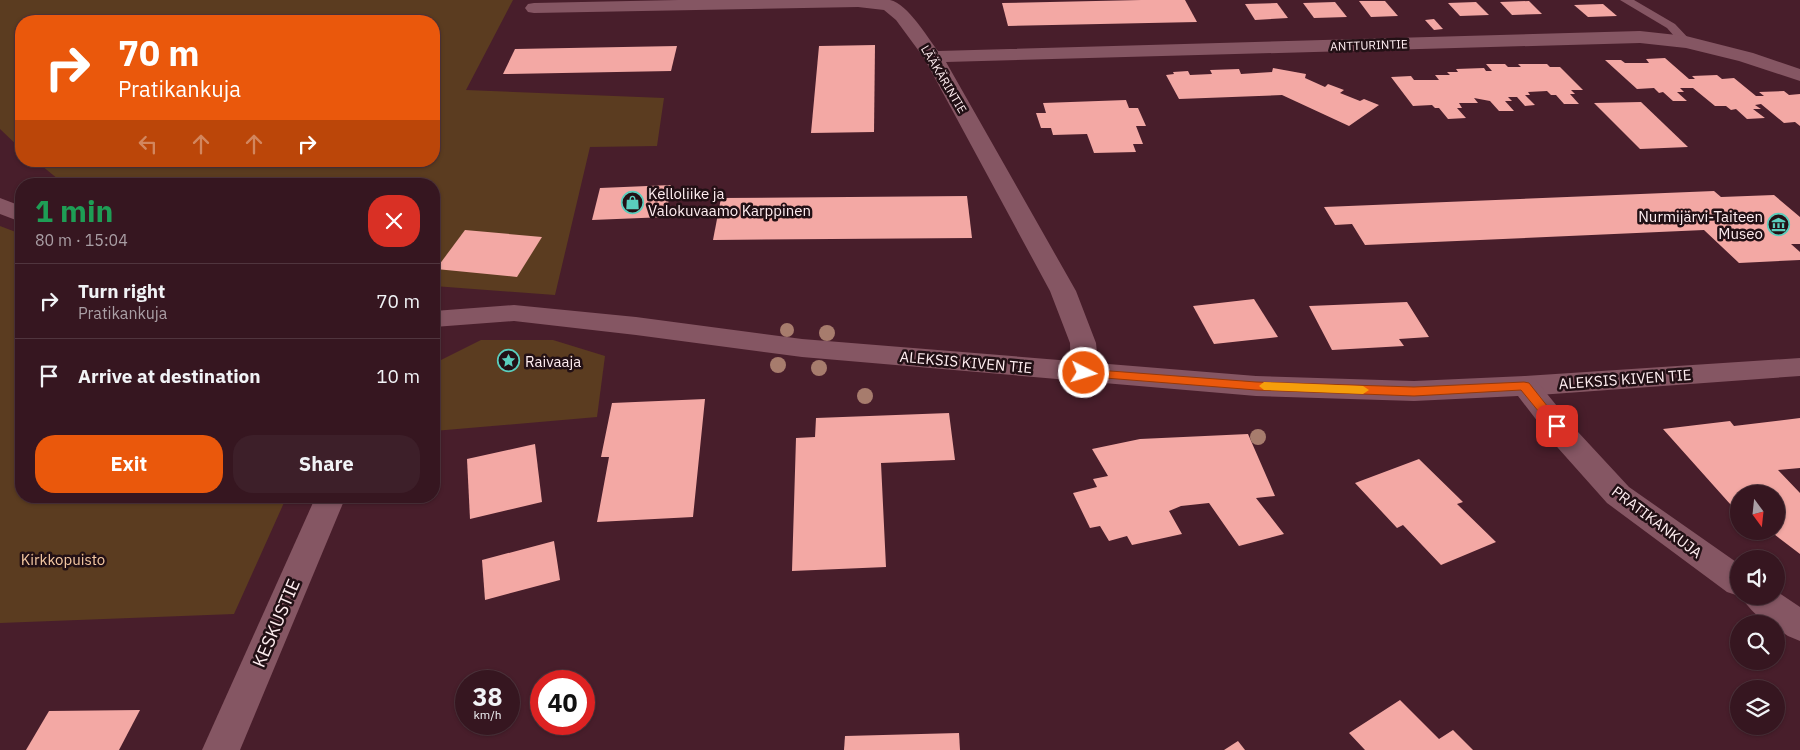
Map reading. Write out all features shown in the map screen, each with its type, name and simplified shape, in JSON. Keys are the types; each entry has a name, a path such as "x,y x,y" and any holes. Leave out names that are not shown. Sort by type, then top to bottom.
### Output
{"street":[{"name":"LÄÄKÄRINTIE","path":"534,8 858,2 889,5 902,16 933,57 1063,291 1083,343 1084,373"},
{"name":"ANTTURINTIE","path":"933,57 1640,38 1686,42 1746,57 1800,75"},
{"path":"0,204 15,212"},
{"name":"ALEKSIS KIVEN TIE","path":"440,319 514,313 636,326 802,348 1084,373 1256,386 1414,392 1800,367"},
{"name":"PRATIKANKUJA","path":"1524,386 1568,440 1618,495 1730,576"},
{"name":"KESKUSTIE","path":"221,750 328,503"},
{"path":"1771,605 1800,626"}],"lane":[{"path":"1626,0 1671,26 1686,42"}],"green space":[{"path":"0,0 513,0 466,90 664,98 657,146 590,147 555,295 440,286 440,178 57,178 43,167 440,167 440,15 15,15 15,143 0,129"},
{"name":"Kirkkopuisto","path":"0,226 15,232 15,503 284,503 234,614 0,623"},
{"path":"481,340 553,340 605,356 597,417 440,430 440,360"}],"building":[{"path":"1185,0 1197,22 1008,26 1002,3"},
{"path":"1359,1 1385,1 1398,16 1371,17"},
{"path":"1529,1 1542,14 1512,15 1500,2"},
{"path":"1335,2 1347,17 1314,18 1303,3"},
{"path":"1476,2 1489,15 1460,16 1448,3"},
{"path":"1277,3 1288,18 1255,20 1245,4"},
{"path":"1603,4 1617,16 1588,17 1574,5"},
{"path":"1434,19 1443,29 1434,30 1425,20"},
{"path":"875,45 874,132 811,133 819,46"},
{"path":"677,46 671,71 503,74 515,49"},
{"path":"1665,58 1689,79 1695,79 1692,76 1717,75 1722,79 1734,78 1756,96 1764,96 1759,92 1784,91 1789,95 1800,94 1800,126 1795,122 1784,123 1761,104 1755,105 1761,109 1753,109 1765,118 1747,119 1736,109 1731,110 1726,106 1715,106 1693,88 1680,88 1684,92 1677,92 1687,101 1673,101 1663,92 1659,93 1654,88 1637,89 1605,60 1621,60 1625,63 1649,63 1646,59"},
{"path":"1486,64 1505,64 1508,67 1521,67 1518,64 1547,64 1550,67 1560,67 1583,90 1571,90 1575,94 1570,94 1579,104 1564,104 1556,95 1551,95 1547,91 1528,92 1530,95 1525,95 1535,105 1525,106 1517,97 1508,97 1512,101 1505,101 1514,111 1499,111 1490,101 1474,98 1478,103 1459,103 1462,108 1457,108 1466,118 1448,119 1439,108 1435,108 1432,105 1413,106 1391,77 1411,76 1414,80 1439,80 1435,75 1450,75 1447,72 1458,72 1456,69 1484,68 1486,71 1492,71"},
{"path":"1273,68 1306,74 1305,78 1325,87 1328,84 1344,90 1340,93 1360,101 1364,99 1379,105 1349,126 1282,95 1179,99 1166,75 1174,74 1173,72 1188,71 1190,75 1212,74 1210,70 1239,69 1241,74 1272,72"},
{"path":"1126,100 1129,108 1138,108 1146,126 1136,126 1143,144 1133,144 1136,152 1094,153 1087,134 1053,135 1051,128 1041,128 1036,113 1046,113 1043,103"},
{"path":"1641,102 1688,147 1640,149 1594,103"},
{"name":"Kelloliike ja Valokuvaamo Karppinen","path":"671,185 666,217 592,220 600,188"},
{"path":"1714,191 1721,197 1774,195 1800,217 1800,244 1791,244 1800,252 1800,260 1739,263 1704,230 1365,245 1352,224 1335,225 1324,207"},
{"path":"967,196 972,238 713,240 721,198"},
{"path":"465,230 542,237 517,277 440,269 440,264"},
{"path":"1254,299 1278,337 1214,344 1193,306"},
{"path":"1407,302 1429,337 1399,339 1404,346 1332,350 1309,306"},
{"path":"705,399 693,517 597,522 609,457 601,457 612,403"},
{"path":"949,413 955,460 881,463 886,567 792,571 796,438 815,437 816,418"},
{"path":"1800,418 1800,468 1778,470 1800,493 1800,554 1782,540 1785,540 1785,485 1730,485 1730,504 1663,429 1730,421 1734,426"},
{"path":"1248,434 1275,496 1256,498 1284,534 1239,546 1209,503 1181,506 1169,511 1182,534 1132,545 1127,536 1109,541 1100,526 1090,528 1073,493 1097,487 1093,479 1108,476 1092,449 1140,439"},
{"path":"535,444 542,502 470,519 467,459"},
{"path":"1419,459 1463,502 1457,504 1496,542 1441,565 1403,525 1397,528 1355,483"},
{"path":"554,541 560,580 485,600 482,560"},
{"path":"1400,700 1439,739 1453,730 1473,750 1365,750 1349,733"},
{"path":"140,710 119,750 26,750 49,711"},
{"path":"959,733 960,750 844,750 845,736"},
{"path":"1238,741 1245,750 1224,750"}],"slow traffic":[{"path":"1264,386 1363,390"}],"place":[{"name":"Kelloliike ja Valokuvaamo Karppinen","path":"632,202"},
{"name":"Nurmijärvi-Taiteen Museo","path":"1779,225"},
{"name":"Raivaaja","path":"509,361"}],"route":[{"path":"1084,373 1256,386 1414,392 1524,386 1557,426"}]}
